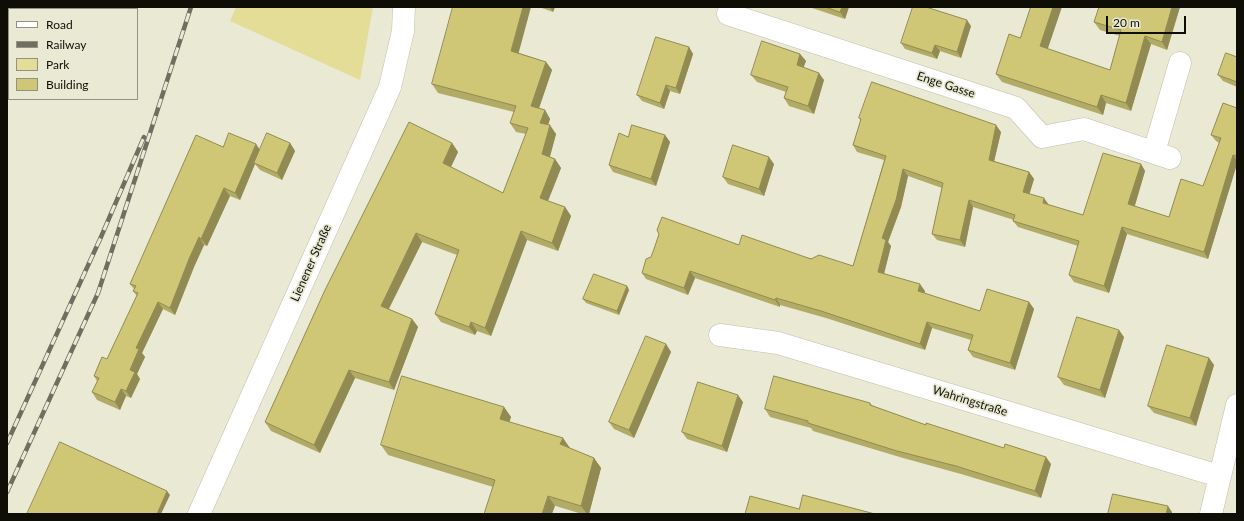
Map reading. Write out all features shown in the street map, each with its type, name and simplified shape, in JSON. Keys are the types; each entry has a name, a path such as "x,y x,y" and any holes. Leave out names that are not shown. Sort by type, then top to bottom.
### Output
{"street":[{"name":"Lienener Straße","path":"199,514 390,87 403,31 404,7"},
{"name":"Enge Gasse","path":"728,14 1016,108 1042,137 1084,129 1162,155 1180,63"},
{"name":"Wahringstraße","path":"720,335 778,343 1219,476"},
{"path":"1211,514 1237,405"}],"green space":[{"path":"236,7 373,7 360,80 230,21"}],"building":[{"path":"7,7 31,7 8,8 7,60"},
{"path":"453,7 523,7 511,51 546,62 531,106 545,110 540,123 550,125 542,154 555,159 540,198 565,207 552,243 521,231 485,328 471,322 469,327 435,314 459,250 416,233 381,306 412,319 389,382 349,370 314,445 265,422 325,290 409,122 452,143 443,163 503,193 528,128 510,123 516,106 432,84"},
{"path":"826,7 842,7 840,12"},
{"path":"913,7 926,7 967,20 957,52 935,45 932,53 901,43"},
{"path":"1031,7 1053,7 1040,46 1110,70 1121,30 1094,22 1099,7 1172,7 1162,42 1145,36 1126,103 1101,95 1097,107 996,74 1009,34 1020,38"},
{"path":"656,37 689,47 676,88 666,85 660,103 637,95"},
{"path":"762,41 800,54 797,65 819,73 808,106 784,98 788,87 751,75"},
{"path":"1226,53 1237,57 1237,82 1218,75"},
{"path":"872,82 996,125 989,160 1029,172 1023,192 1044,198 1043,203 1083,215 1103,153 1141,164 1128,204 1169,217 1181,179 1203,186 1221,138 1211,135 1223,103 1237,108 1237,156 1233,155 1204,252 1122,227 1104,286 1069,275 1079,241 1013,221 1015,215 969,200 960,240 932,234 943,183 903,169 896,200 882,238 886,240 878,272 920,284 918,291 980,311 987,289 1029,302 1010,363 968,350 973,335 927,322 920,344 821,311 776,298 775,300 690,271 684,288 642,273 646,259 651,257 655,246 659,234 657,230 662,217 739,245 742,235 811,259 819,255 853,266 886,156 853,145 861,119 859,118"},
{"path":"632,125 665,135 651,179 609,165 619,133 628,137"},
{"path":"229,133 256,144 235,193 224,188 201,239 199,237 189,259 170,308 158,302 136,348 139,349 130,370 135,372 126,391 121,389 115,402 92,392 99,378 94,376 102,357 107,359 138,293 133,291 136,286 130,284 196,135 223,147"},
{"path":"267,133 290,143 277,173 254,163"},
{"path":"733,145 769,157 759,189 723,177"},
{"path":"594,274 627,286 617,311 583,299"},
{"path":"1077,317 1119,330 1100,390 1058,377"},
{"path":"646,336 666,344 629,430 609,422"},
{"path":"1167,345 1209,358 1190,418 1148,406"},
{"path":"402,376 504,407 500,419 563,438 560,444 594,458 581,506 548,496 542,514 484,514 495,480 381,445"},
{"path":"774,376 870,403 870,405 926,425 926,423 1004,448 1005,444 1046,457 1035,491 956,466 897,451 808,423 808,421 765,409"},
{"path":"698,382 738,395 722,446 682,432"},
{"path":"60,442 167,491 157,514 27,514"},
{"path":"1113,494 1168,506 1166,514 1108,514"},
{"path":"803,495 875,514 745,514 750,496 799,509"}],"railway":[{"path":"7,492 98,293 191,7"},
{"path":"7,443 101,237 144,137"}]}
